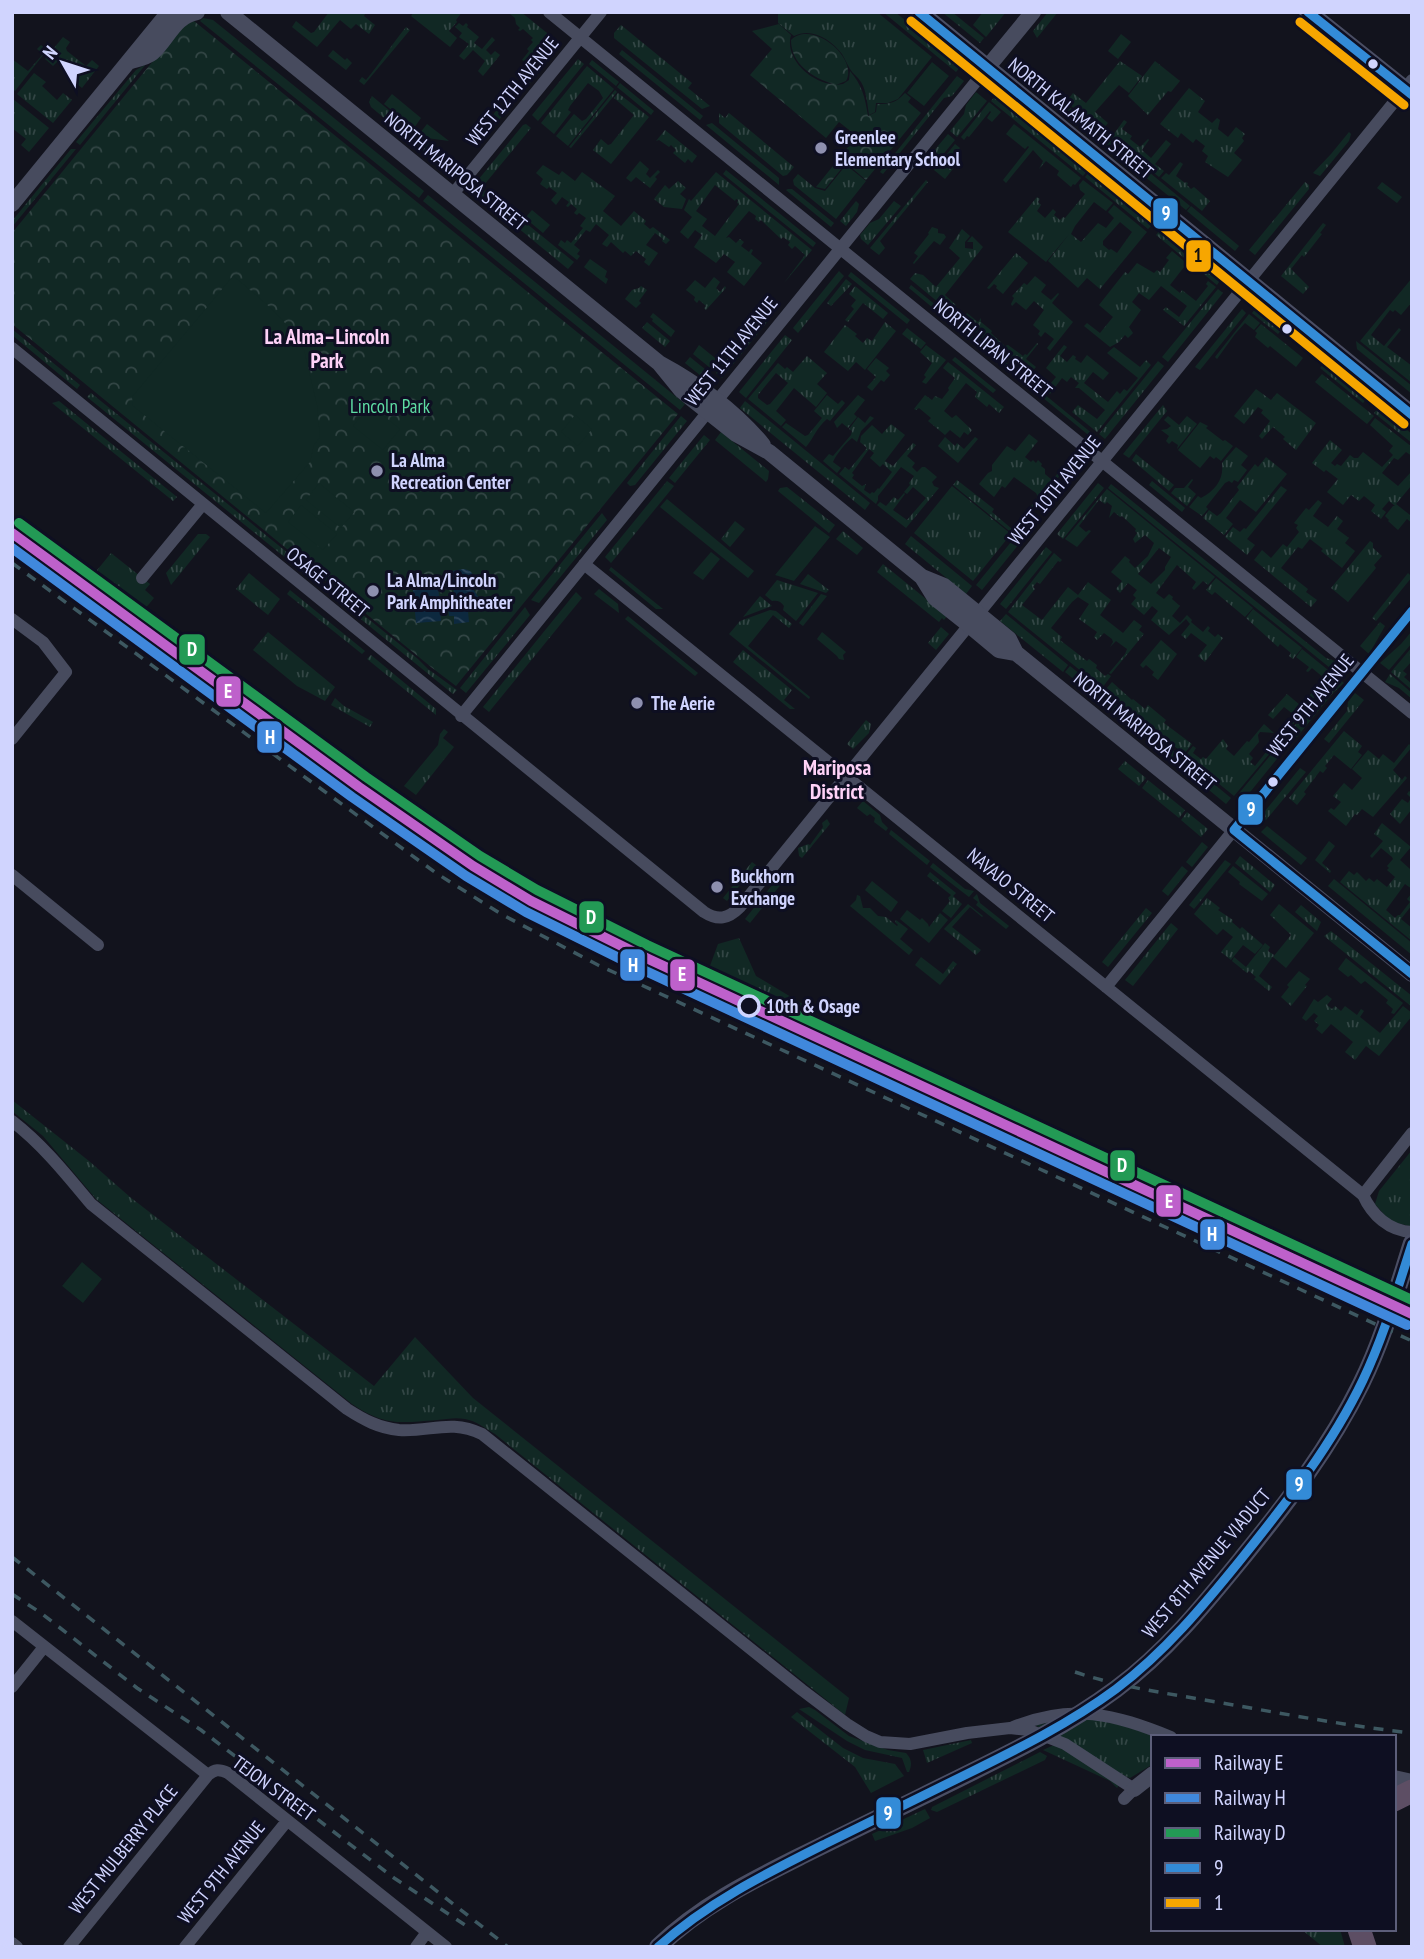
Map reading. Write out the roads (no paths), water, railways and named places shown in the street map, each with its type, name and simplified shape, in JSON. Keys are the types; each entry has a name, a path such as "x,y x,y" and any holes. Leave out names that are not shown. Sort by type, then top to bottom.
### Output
{"highway":[{"path":"1396,1799 1412,1791"}],"main road":[{"name":"NORTH KALAMATH STREET","path":"919,12 1412,415"},
{"path":"1308,12 1409,88"},
{"name":"WEST 8TH AVENUE VIADUCT","path":"658,1947 695,1915 751,1881 1063,1725 1116,1689 1157,1655 1199,1612 1256,1541 1309,1471 1340,1424 1371,1361 1412,1242"}],"street":[{"path":"12,204 169,12"},
{"path":"129,62 151,54 180,20 197,12"},
{"path":"211,12 232,16"},
{"name":"NORTH LIPAN STREET","path":"549,12 1412,713"},
{"name":"WEST 12TH AVENUE","path":"452,195 601,12"},
{"name":"WEST 11TH AVENUE","path":"461,716 1033,12"},
{"name":"NORTH MARIPOSA STREET","path":"232,16 659,363 691,380 713,406 745,423 769,452 922,577 935,598 973,619 999,650 1016,653 1412,974"},
{"name":"WEST 10TH AVENUE","path":"721,919 740,907 1409,88"},
{"name":"OSAGE STREET","path":"12,348 704,912 721,919"},
{"path":"142,578 203,504"},
{"name":"NAVAJO STREET","path":"584,564 1363,1195 1371,1209 1385,1223 1412,1232"},
{"name":"WEST 9TH AVENUE","path":"1106,987 1412,611"},
{"path":"12,619 43,642 66,672 12,738"},
{"path":"12,875 98,945"},
{"path":"12,1121 57,1162 90,1204 351,1412 386,1428 401,1430 450,1425 482,1434 802,1690 861,1734 880,1742 911,1744 1010,1728 1043,1717 1079,1712 1115,1718 1165,1735"},
{"path":"1363,1195 1412,1133"},
{"name":"TEJON STREET","path":"12,1621 208,1775 214,1770 228,1773 446,1947"},
{"path":"12,1687 44,1647"},
{"path":"1010,1728 1036,1732 1059,1741 1129,1794 1151,1776"},
{"name":"WEST MULBERRY PLACE","path":"69,1947 208,1775"},
{"name":"WEST 9TH AVENUE","path":"185,1947 287,1821"},
{"path":"416,1947 427,1932"},
{"path":"12,1942 17,1947"}],"water":[{"path":"463,569 472,573 472,587 482,606 476,612 468,611 469,622 454,624 454,616 449,616 448,606 453,605 454,591 450,577 452,571"},
{"path":"440,577 438,584 441,621 416,623 412,580"}],"railway":[{"path":"12,563 436,873 501,914 598,965 1412,1341"},
{"path":"12,1557 508,1947"},
{"path":"12,1594 41,1613 137,1688 201,1730 394,1878 471,1929"},
{"path":"1075,1672 1148,1690 1317,1720 1412,1733"}],"rail line":[{"name":"D","path":"19,523 366,777 480,856 537,890 647,945 1412,1300"},
{"name":"E","path":"12,533 359,787 473,866 531,901 642,956 1412,1314"},
{"name":"H","path":"12,548 352,797 466,876 526,912 637,967 1407,1325"}],"place":[{"name":"Greenlee Elementary School","path":"821,148"},
{"name":"La Alma Recreation Center","path":"377,471"},
{"name":"La Alma/Lincoln Park Amphitheater","path":"373,591"},
{"name":"The Aerie","path":"637,703"},
{"name":"Buckhorn Exchange","path":"717,887"},
{"name":"10th & Osage","path":"749,1006"}],"district":[{"name":"La Alma–Lincoln Park","path":"327,349"},
{"name":"Mariposa District","path":"837,780"}],"park label":[{"name":"Lincoln Park","path":"390,406"}]}
